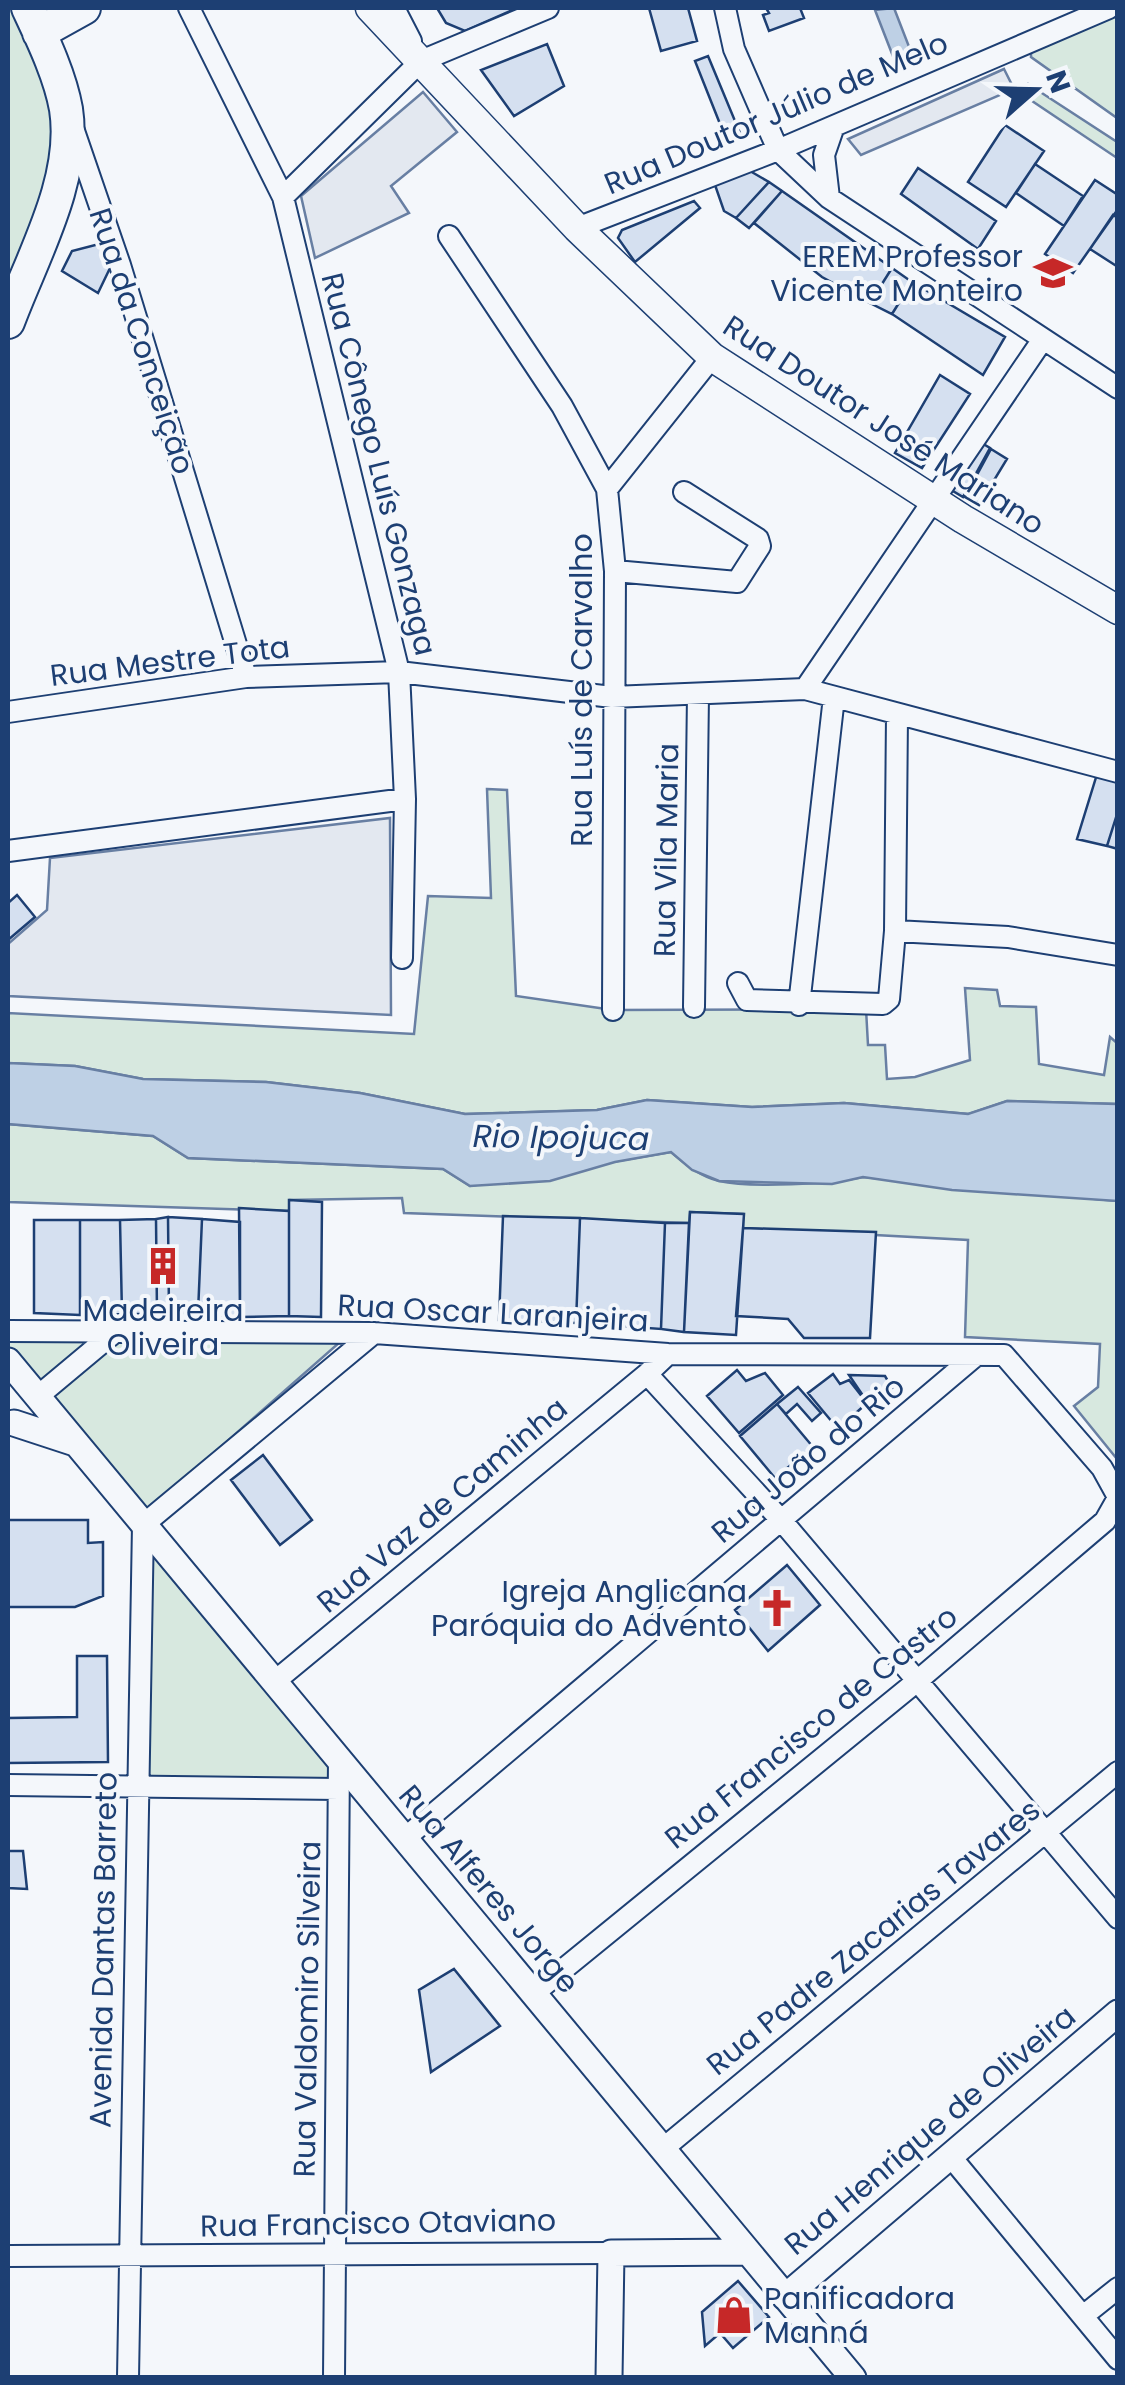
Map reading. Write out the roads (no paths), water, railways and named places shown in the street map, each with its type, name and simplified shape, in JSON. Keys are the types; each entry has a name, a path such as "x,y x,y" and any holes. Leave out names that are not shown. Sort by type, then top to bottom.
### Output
{"main road":[{"path":"34,20 84,8"},
{"name":"Rua Doutor José Mariano","path":"370,8 578,228 712,357 932,498 1118,610"},
{"name":"Rua da Conceição","path":"34,20 66,108"},
{"path":"8,322 59,189 66,155 66,108"}],"street":[{"name":"Rua Cônego Luís Gonzaga","path":"189,8 283,196 399,672 405,799 402,958"},
{"path":"394,8 421,61"},
{"path":"283,196 421,61 548,8"},
{"path":"725,8 734,48 778,150 829,198 1041,342 1118,388"},
{"name":"Rua Doutor Júlio de Melo","path":"578,228 778,150 1108,8"},
{"name":"Rua da Conceição","path":"66,108 120,265 246,677"},
{"path":"829,198 824,155 834,126"},
{"name":"Rua Luís de Carvalho","path":"449,236 562,406 607,489 615,570 613,1010"},
{"path":"805,690 1041,342"},
{"path":"607,489 712,357"},
{"path":"615,570 737,582 760,543 684,492"},
{"name":"Rua Mestre Tota","path":"8,712 246,677 399,672 612,698 805,690 1118,772"},
{"name":"Rua Vila Maria","path":"694,1008 698,694"},
{"path":"799,1005 834,697"},
{"path":"738,983 747,1000 799,1005 883,1004 889,1000 896,930 897,715"},
{"path":"8,851 405,799"},
{"path":"896,930 1008,937 1118,955"},
{"path":"75,1443 11,1425 37,1396 116,1331"},
{"name":"Rua Oscar Laranjeira","path":"8,1332 374,1333 668,1354 974,1358"},
{"path":"144,1525 374,1333"},
{"name":"Rua Vaz de Caminha","path":"274,1682 668,1354"},
{"path":"974,1358 1004,1355 1102,1468 1118,1497"},
{"name":"Rua João do Rio","path":"404,1838 974,1358"},
{"name":"Rua Alferes Jorge","path":"8,1362 533,1994 665,2147 853,2378"},
{"path":"648,1374 782,1520 1118,1918"},
{"name":"Rua Francisco de Castro","path":"533,1994 916,1682 1105,1520 1118,1497"},
{"name":"Avenida Dantas Barreto","path":"128,2378 136,1787 144,1525"},
{"name":"Rua Valdomiro Silveira","path":"334,2378 339,1760"},
{"name":"Rua Padre Zacarias Tavares","path":"665,2147 1118,1772"},
{"path":"8,1785 339,1789"},
{"name":"Rua Henrique de Oliveira","path":"785,2297 1118,2013"},
{"path":"951,2156 1118,2359"},
{"name":"Rua Francisco Otaviano","path":"8,2256 748,2252"},
{"path":"609,2378 611,2253"},
{"path":"1083,2316 1118,2288"}],"water":[{"path":"894,8 913,57 896,64 875,10"},
{"name":"Rio Ipojuca","path":"8,1063 75,1066 143,1079 266,1082 360,1093 465,1114 597,1110 647,1100 752,1107 844,1103 968,1114 1007,1101 1117,1104 1117,1201 952,1190 863,1177 832,1184 719,1181 692,1170 671,1152 615,1162 550,1181 470,1186 443,1169 188,1158 153,1136 8,1124"}],"place":[{"name":"EREM Professor Vicente Monteiro","path":"1053,273"},
{"name":"Madeireira Oliveira","path":"163,1266"},
{"name":"Igreja Anglicana Paróquia do Advento","path":"777,1608"},
{"name":"Panificadora Manná","path":"734,2315"}]}
